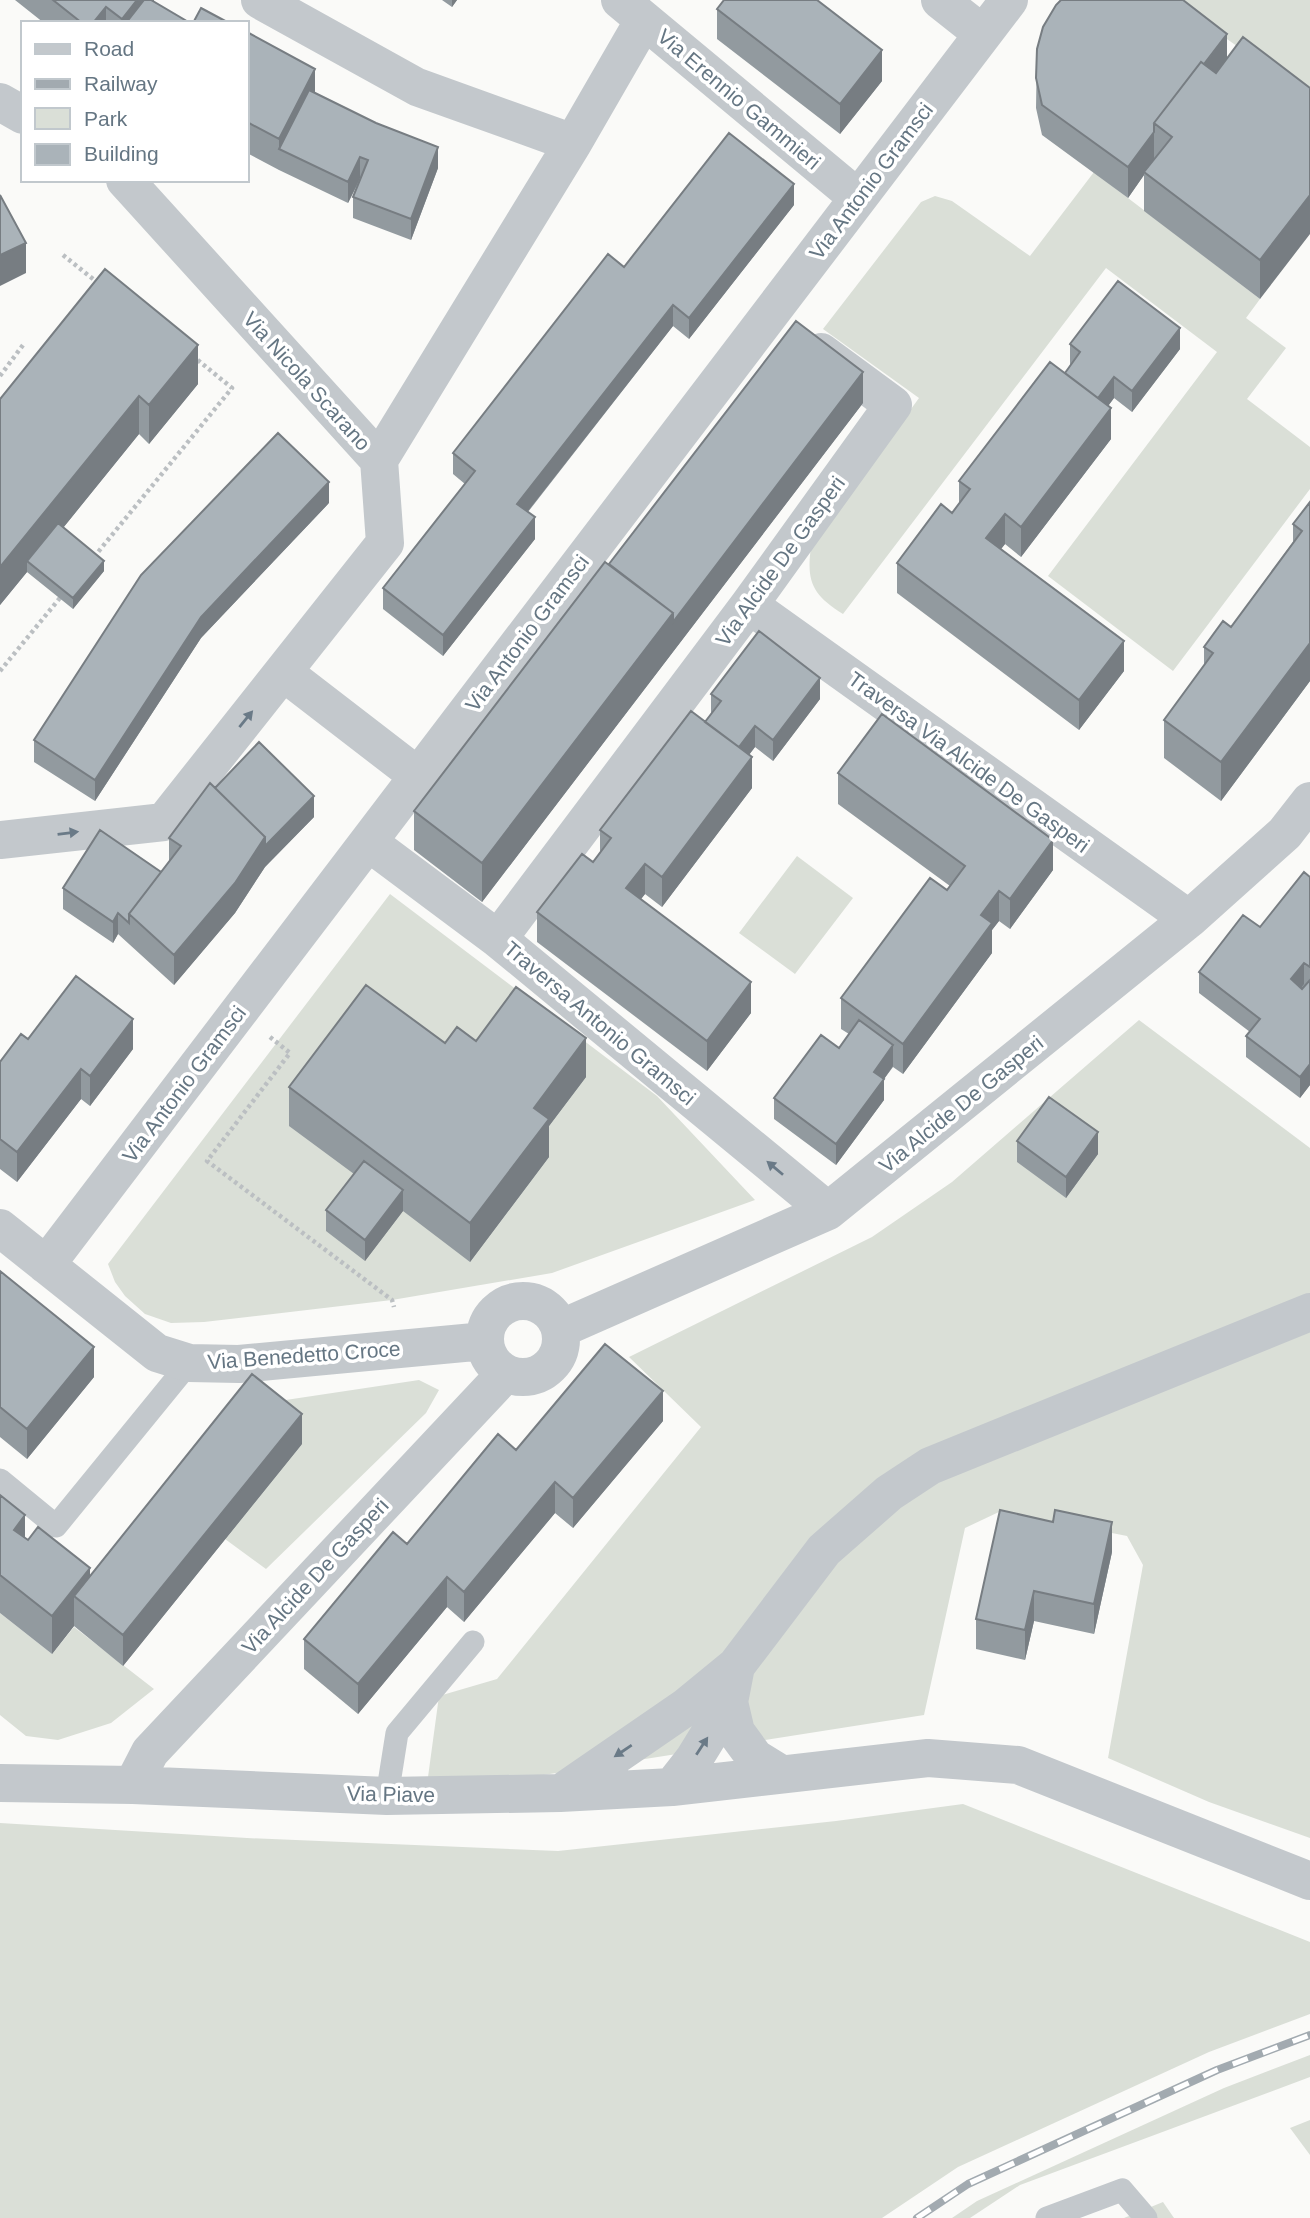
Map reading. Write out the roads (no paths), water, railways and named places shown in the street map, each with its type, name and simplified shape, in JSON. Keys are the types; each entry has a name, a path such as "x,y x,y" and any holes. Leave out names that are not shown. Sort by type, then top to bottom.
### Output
{"street":[{"path":"260,0 417,87 573,143"},
{"path":"940,0 983,34"},
{"name":"Via Antonio Gramsci","path":"46,1265 1009,0"},
{"path":"379,460 573,143 632,10"},
{"name":"Via Erennio Gammieri","path":"632,10 858,198"},
{"path":"0,102 21,114"},
{"name":"Via Nicola Scarano","path":"0,840 164,822 385,543 379,460 127,182"},
{"name":"Via Alcide De Gasperi","path":"498,939 749,604 893,405 769,314"},
{"name":"Traversa Via Alcide De Gasperi","path":"749,604 1189,919"},
{"path":"283,672 418,776"},
{"name":"Via Alcide De Gasperi","path":"560,1329 828,1211 1189,919 1285,833 1310,801"},
{"name":"Traversa Antonio Gramsci","path":"368,842 498,939 828,1211"},
{"name":"Via Benedetto Croce","path":"0,1228 157,1353 189,1363 239,1363 485,1341"},
{"path":"528,1301 544,1307 554,1316 560,1329 560,1352 551,1367 539,1375 520,1378 506,1373 489,1358 485,1341 486,1329 492,1317 503,1307 528,1301"},
{"path":"673,1787 694,1759 732,1684 824,1550 889,1493 930,1466 1310,1312"},
{"name":"Via Alcide De Gasperi","path":"133,1785 150,1752 506,1373"},
{"path":"560,1793 687,1707 732,1684"},
{"path":"732,1684 736,1732 754,1758 782,1774"},
{"path":"673,1787 666,1759 671,1731 687,1707"},
{"name":"Via Piave","path":"0,1783 133,1785 387,1796 560,1793 673,1787 928,1758 1018,1765 1310,1881"}],"lane":[{"path":"0,1480 56,1526 189,1363"},
{"path":"387,1796 397,1732 473,1642"},
{"path":"1047,2218 1122,2190 1146,2218"}],"railway":[{"path":"917,2218 968,2184 1217,2070 1310,2035"}]}
